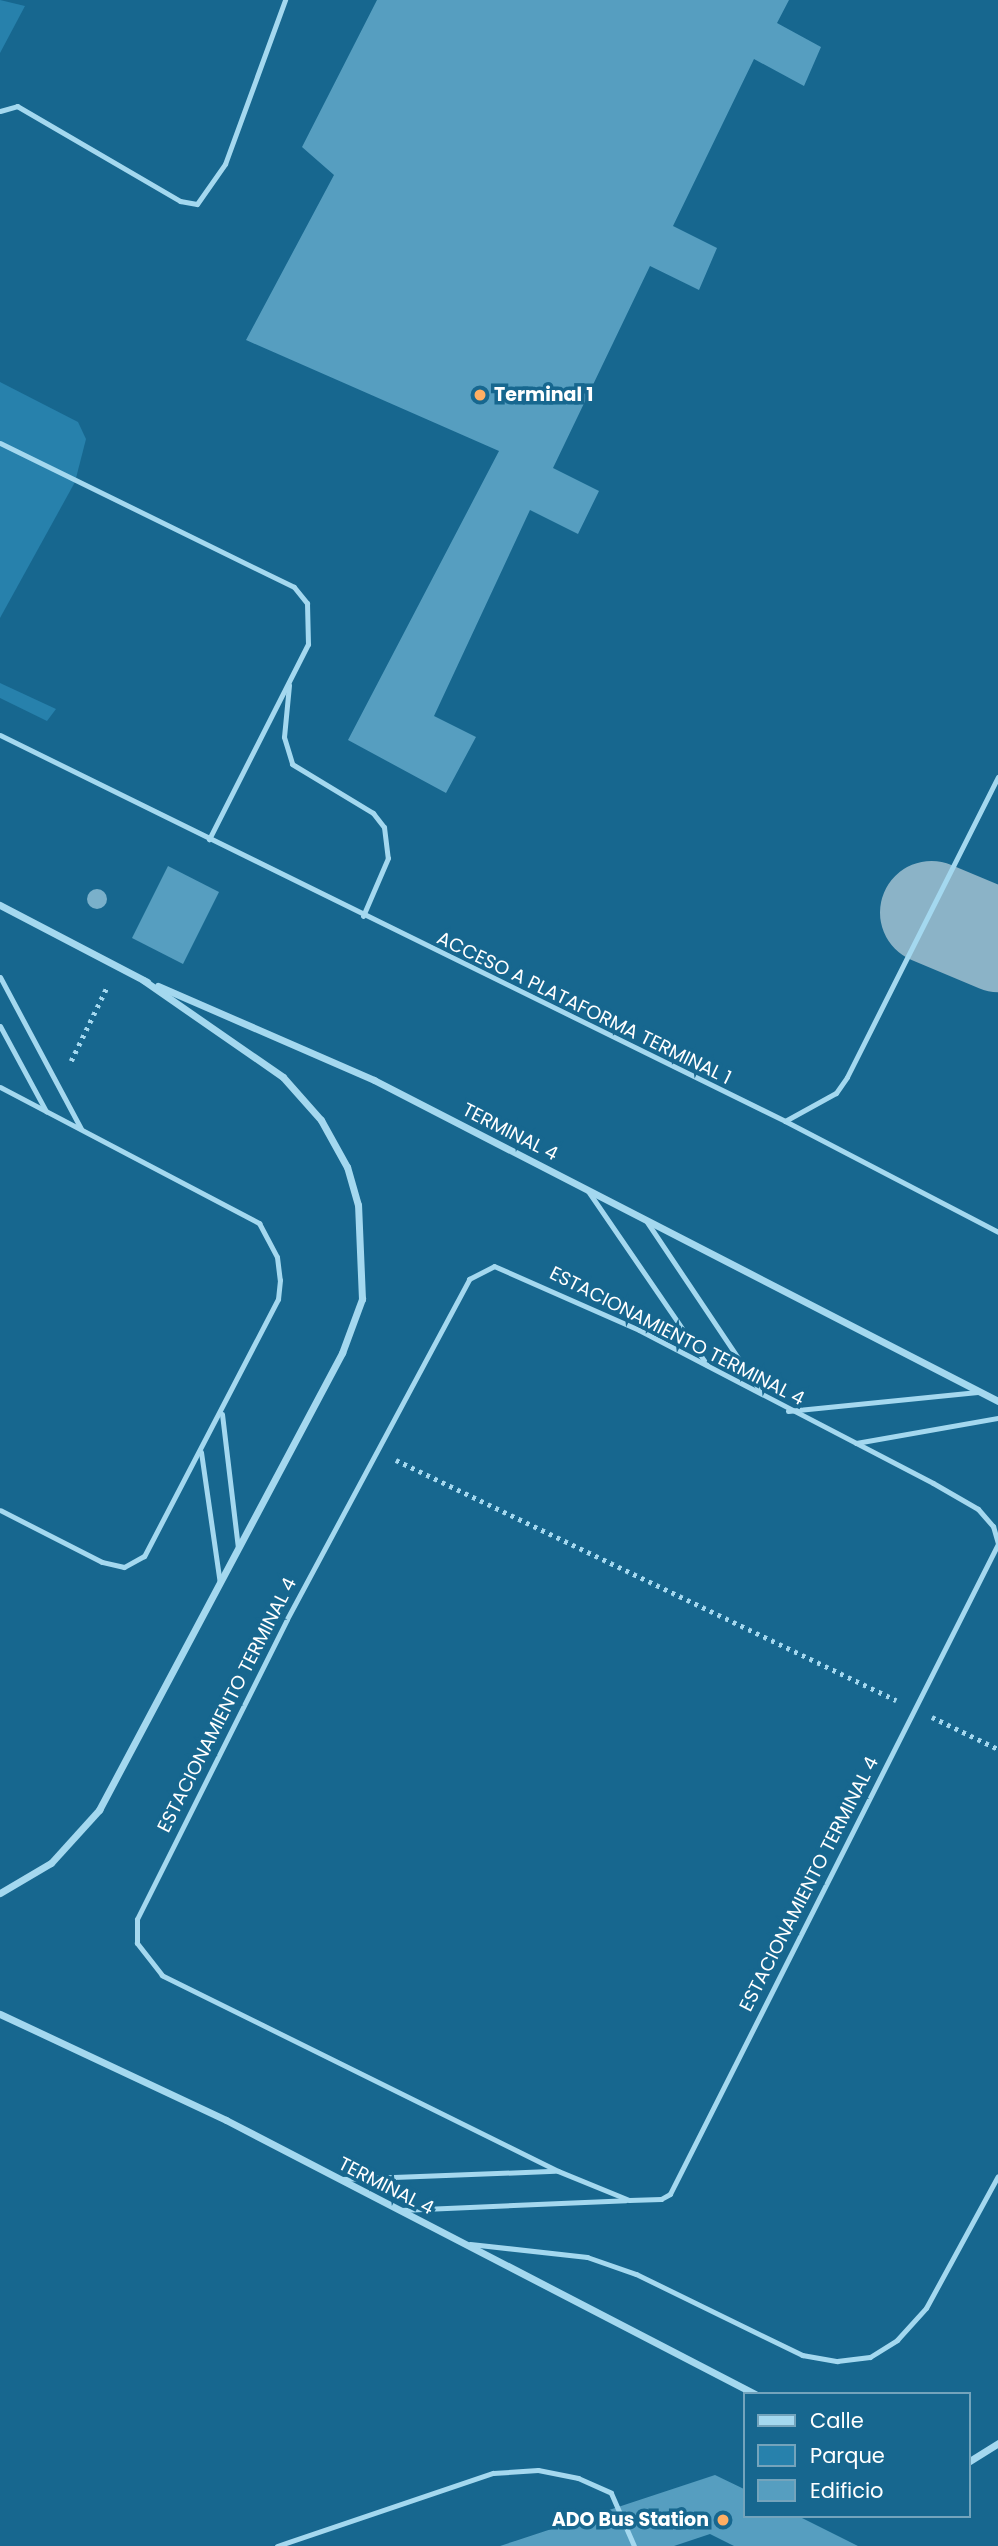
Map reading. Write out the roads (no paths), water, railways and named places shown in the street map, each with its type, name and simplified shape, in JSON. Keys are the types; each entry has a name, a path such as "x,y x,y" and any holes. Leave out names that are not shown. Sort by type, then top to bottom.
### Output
{"street":[{"name":"TERMINAL 4","path":"0,905 143,980 374,1080 998,1401"},
{"path":"0,1893 51,1863 99,1810 342,1353 362,1299 358,1205 347,1167 321,1120 283,1077 143,980"},
{"name":"TERMINAL 4","path":"0,2014 467,2244 751,2392"},
{"path":"970,2461 998,2443"}],"lane":[{"path":"0,111 17,106 180,201 197,204 226,164 285,0"},
{"path":"0,443 294,587 311,625 290,681 209,839"},
{"path":"290,681 284,737 292,764 373,813 384,827 388,858 363,916"},
{"name":"ACCESO A PLATAFORMA TERMINAL 1","path":"0,735 363,916 785,1121 998,1232"},
{"path":"785,1121 836,1093 848,1077 998,777"},
{"path":"0,976 81,1129"},
{"path":"0,1026 46,1111"},
{"path":"0,1087 232,1206 269,1237 277,1257 278,1299 222,1413 153,1543 124,1567 0,1510"},
{"path":"586,1189 708,1366"},
{"path":"646,1219 761,1394"},
{"name":"ESTACIONAMIENTO TERMINAL 4","path":"398,2210 629,2200 670,2194 998,1544 993,1525 978,1510 855,1443 787,1411 708,1366 554,1289 505,1269 478,1270 379,1452 136,1919 136,1943 162,1975 558,2171 629,2200"},
{"path":"787,1411 979,1392"},
{"path":"222,1413 238,1549"},
{"path":"855,1443 998,1418"},
{"path":"201,1452 220,1584"},
{"name":"ESTACIONAMIENTO TERMINAL 4","path":"338,2180 558,2171"},
{"path":"467,2244 587,2258 636,2274 802,2355 837,2361 870,2357 897,2340 926,2308 998,2176"},
{"path":"276,2546 493,2473 538,2470 578,2478 611,2493 634,2546"}],"place":[{"name":"Terminal 1","path":"480,395"},
{"name":"ADO Bus Station","path":"723,2520"}]}
